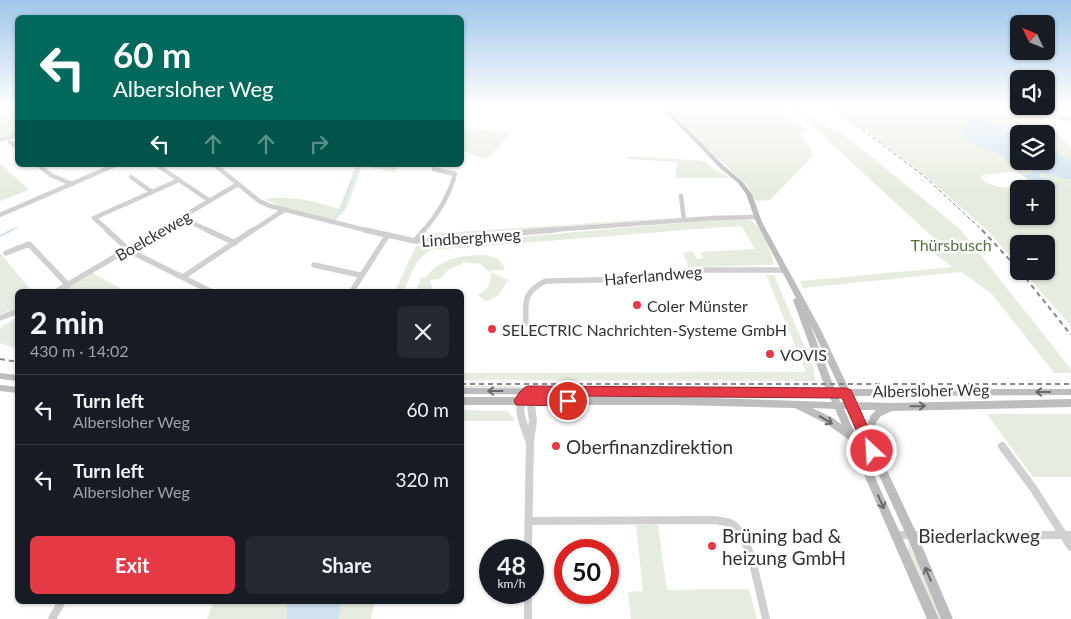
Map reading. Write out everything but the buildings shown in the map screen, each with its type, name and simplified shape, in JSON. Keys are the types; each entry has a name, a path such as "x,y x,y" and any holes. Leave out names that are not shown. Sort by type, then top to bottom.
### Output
{"main road":[{"path":"690,135 722,167 740,182 749,194 757,217 817,330 912,536 947,619"},
{"path":"796,293 837,405 933,619"},
{"path":"0,376 15,378"},
{"path":"0,388 15,390"},
{"name":"Albersloher Weg","path":"464,391 1071,392"},
{"name":"Albersloher Weg","path":"464,401 680,400 892,407 1071,403"},
{"path":"794,404 830,421 854,442"},
{"path":"872,451 871,420 883,410 892,407"}],"street":[{"path":"0,140 15,135"},
{"path":"10,142 15,146"},
{"path":"41,167 51,175 72,184"},
{"path":"0,214 110,167"},
{"path":"160,167 210,201"},
{"name":"Lindberghweg","path":"217,167 259,201 284,210 387,236 415,241 684,220 757,217"},
{"path":"415,241 433,220 453,182 455,174 434,169"},
{"path":"131,176 152,192"},
{"path":"179,180 95,217 128,249 206,289"},
{"name":"Boelckeweg","path":"61,289 238,184"},
{"path":"681,196 684,220"},
{"path":"183,277 284,210"},
{"path":"182,218 234,243"},
{"path":"353,289 387,236"},
{"path":"6,254 29,244 68,285"},
{"path":"314,265 360,276"},
{"name":"Haferlandweg","path":"526,322 526,295 533,286 546,281 643,279 701,270 784,270"},
{"path":"0,318 15,312"},
{"path":"528,391 521,401 520,410 530,440"},
{"path":"528,391 532,401 528,539"},
{"name":"Biederlackweg","path":"1002,446 1067,535 1071,548"},
{"path":"529,521 715,520 729,523 740,530 746,544 766,619"},
{"name":"Biederlackweg","path":"895,534 912,536 1067,535"},
{"path":"52,619 60,604"},
{"path":"528,604 528,619"}],"green space":[{"path":"0,135 15,135 15,136 0,141"},
{"path":"464,135 509,135 490,157 482,158 464,151"},
{"path":"693,135 802,135 813,156 770,200 756,201 748,186"},
{"name":"Thürsbusch","path":"822,135 844,135 960,229 1071,369 1071,373 1054,373 992,294 961,272 803,288 800,281 953,267 920,244 934,238"},
{"name":"Thürsbusch","path":"871,135 971,135 973,143 1001,154 1010,161 1010,170 1032,170 1034,173 1024,175 1044,180 1028,180 1017,171 983,175 981,179 995,186 1010,188 1010,225 1055,225 1056,183 1055,180 1040,177 1040,174 1048,174 1071,180 1071,326 1031,280 1055,280 1055,235 1010,235 1010,256 987,230 923,174"},
{"name":"Thürsbusch","path":"1055,135 1059,135 1071,147 1071,161 1055,151"},
{"path":"629,156 706,161 711,167 730,178 675,178 677,162 628,159"},
{"path":"0,163 3,166 29,190 0,201"},
{"path":"355,167 362,167 346,209 335,221 283,208 265,199 303,200 339,209"},
{"path":"367,167 398,167 394,172"},
{"path":"685,217 431,238 428,234"},
{"path":"725,219 747,219 753,222 760,230 772,255 774,265 689,267 683,253 693,251 697,259 703,258 701,252 755,249 742,227 737,226 431,250 417,262 405,289 396,289 416,246"},
{"path":"0,253 30,289 15,289 15,309 0,314"},
{"path":"478,255 495,258 501,262 505,270 492,270 489,272 480,264 462,262 462,264 449,269 440,279 430,280 432,289 417,289 421,278 426,277 437,266 449,260"},
{"path":"92,273 121,289 65,289"},
{"path":"493,273 510,281 506,281 501,292 496,297 485,301 478,295 488,287 491,281 490,274"},
{"path":"766,275 774,275 814,369 815,381 464,380 464,373 806,372"},
{"path":"15,318 15,348 0,343 0,328"},
{"path":"464,386 769,386 770,389 464,388"},
{"path":"464,410 507,411 516,421 464,421"},
{"path":"987,414 1071,414 1071,477 1033,477"},
{"path":"636,525 658,525 667,590 749,589 757,619 631,619 628,592 643,591"},
{"path":"908,542 925,576 942,619 938,619 908,551"},
{"path":"213,604 374,604 371,619 207,619"}],"water":[{"path":"962,135 1010,135 1010,162 1001,154 977,146"},
{"path":"1055,151 1071,161 1071,180 1041,173 1040,177 1048,180 1030,180 1024,175 1033,173 1032,170 1055,170"},
{"path":"1055,183 1056,183 1061,189 1055,188"},
{"path":"286,604 341,604 339,619 287,619"}],"waterway":[{"path":"333,220 342,208 357,167"},
{"path":"9,231 18,227"},
{"path":"0,236 12,230"}],"railway":[{"path":"869,135 924,176 982,230"},
{"path":"982,230 1010,260"},
{"path":"1027,280 1071,335"},
{"path":"0,359 15,362"},
{"path":"464,384 1071,384"}],"place":[{"name":"Coler Münster","path":"637,305"},
{"name":"SELECTRIC Nachrichten-Systeme GmbH","path":"492,329"},
{"name":"VOVIS","path":"770,354"},
{"name":"Oberfinanzdirektion","path":"556,446"},
{"name":"Brüning bad & heizung GmbH","path":"712,546"}],"route":[{"path":"568,401 521,401 528,391 846,393 872,451"}]}
